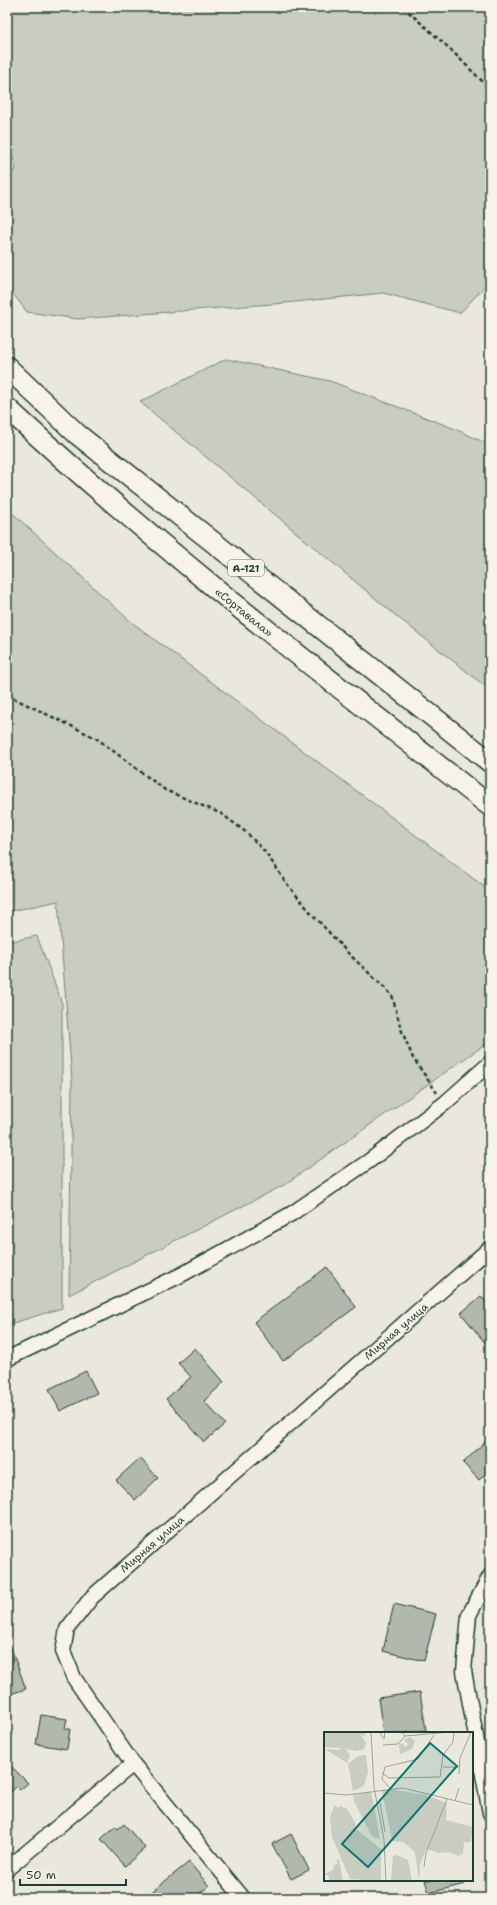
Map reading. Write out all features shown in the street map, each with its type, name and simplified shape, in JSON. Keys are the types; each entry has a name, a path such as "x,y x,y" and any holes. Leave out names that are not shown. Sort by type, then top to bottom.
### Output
{"highway":[{"name":"А-121","path":"7,367 77,434 490,762"},
{"name":"«Сортавала»","path":"7,408 70,466 228,600 490,806"}],"street":[{"path":"7,1359 181,1275 291,1214 369,1161 445,1103 490,1063"},
{"name":"Мирная улица","path":"243,1898 134,1764 74,1678 63,1651 68,1629 92,1597 490,1248"},
{"path":"490,1576 469,1615 464,1671 490,1813"},
{"path":"7,1869 134,1764"}],"path":[{"path":"403,7 449,48 490,89"},
{"path":"7,695 96,738 165,790 222,814 247,833 266,853 286,884 312,914 349,954 392,995 401,1029 413,1058 429,1083 445,1103"}],"shaded area":[{"path":"7,7 490,7 490,290 484,287 460,313 383,293 285,303 78,319 27,312 7,286 7,173 16,170 7,132 7,121 13,92 7,79"},
{"path":"226,359 330,381 453,428 490,445 490,690 400,619 140,402"},
{"path":"7,508 130,621 490,891 490,1041 284,1185 69,1295 72,1081 58,901 7,912"},
{"path":"37,936 62,1003 62,1308 7,1325 7,942"}],"building":[{"path":"327,1267 356,1307 283,1361 254,1322"},
{"path":"481,1296 490,1306 490,1349 461,1313"},
{"path":"195,1348 224,1382 204,1401 225,1424 204,1442 166,1399 191,1377 178,1363"},
{"path":"86,1371 97,1393 60,1411 49,1389"},
{"path":"490,1437 490,1470 479,1480 463,1463"},
{"path":"140,1458 158,1478 135,1500 116,1480"},
{"path":"394,1604 436,1614 424,1661 383,1651"},
{"path":"8,1640 26,1689 7,1695 7,1641"},
{"path":"420,1692 426,1730 411,1732 383,1732 378,1698"},
{"path":"41,1715 67,1719 65,1728 70,1729 67,1749 36,1744"},
{"path":"7,1762 28,1783 20,1790 17,1786 7,1796"},
{"path":"124,1824 145,1848 125,1866 101,1839 116,1826 118,1829"},
{"path":"291,1834 309,1870 291,1879 272,1844"},
{"path":"189,1862 209,1886 194,1898 144,1898"},
{"path":"425,1881 464,1881 465,1884 429,1893"}]}
